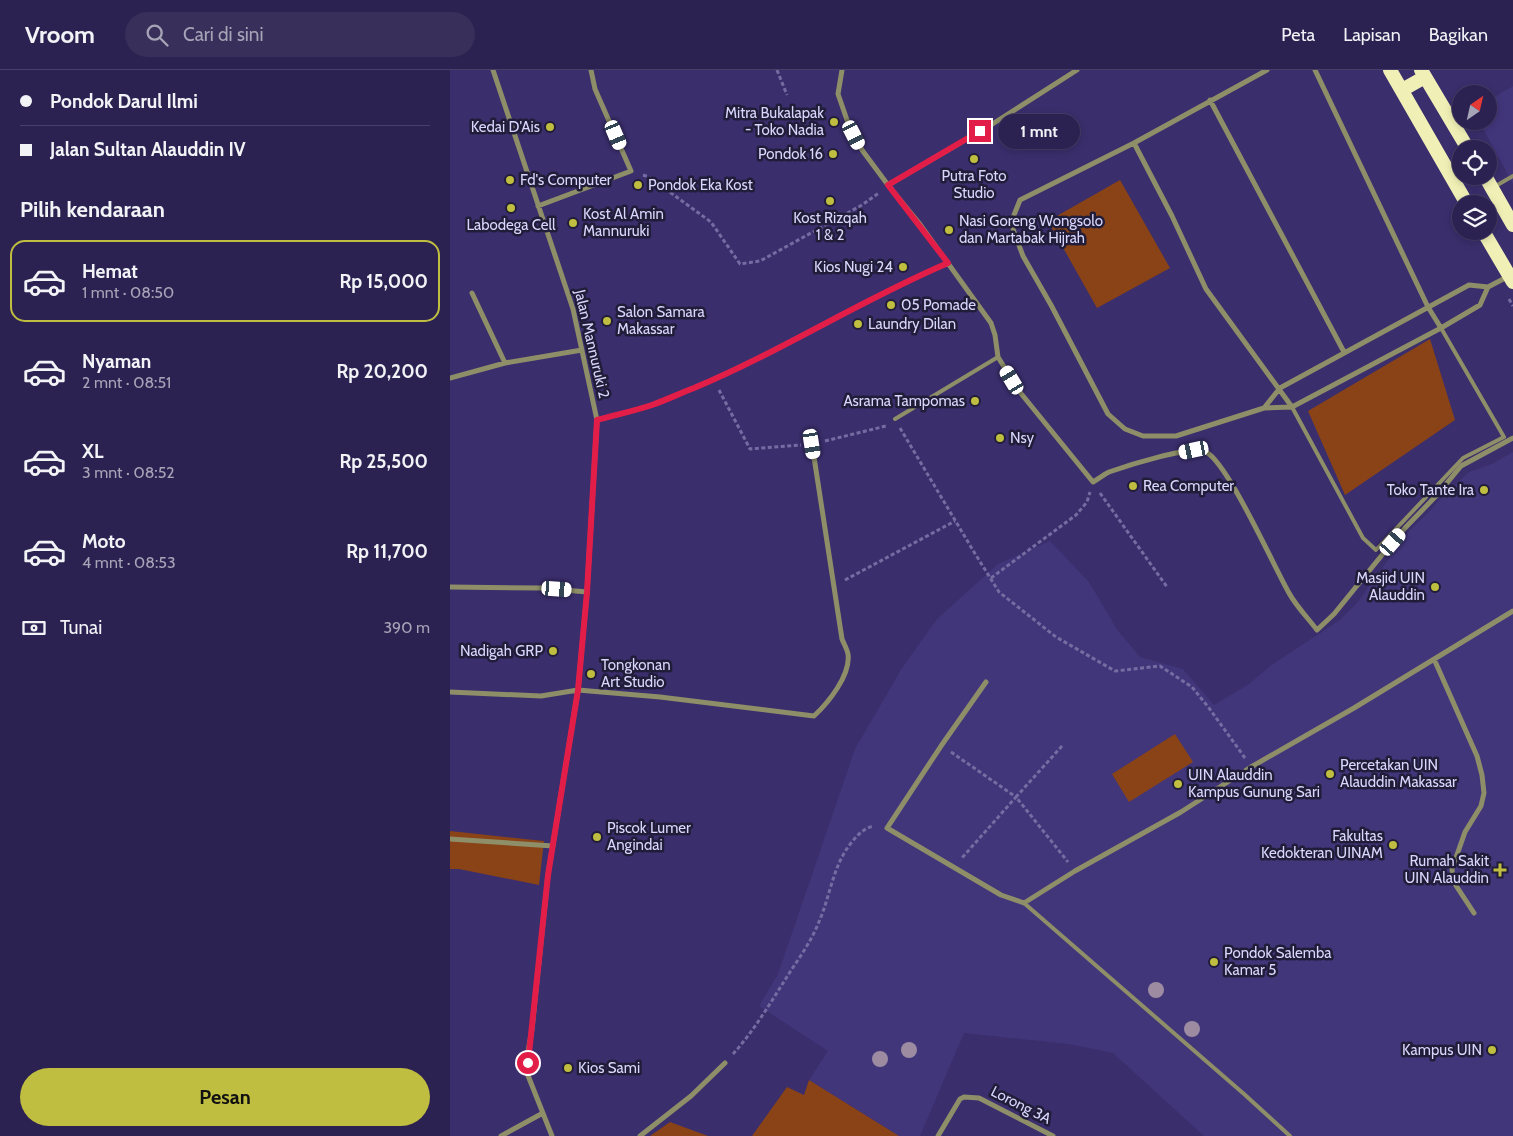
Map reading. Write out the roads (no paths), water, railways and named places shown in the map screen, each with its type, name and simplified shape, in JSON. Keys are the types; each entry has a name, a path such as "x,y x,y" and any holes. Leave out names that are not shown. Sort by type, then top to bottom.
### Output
{"highway":[{"path":"1390,70 1462,195"},
{"path":"1402,90 1423,73 1463,140"},
{"path":"1490,185 1513,225"},
{"path":"1488,240 1511,279"}],"street":[{"name":"Jalan Mannuruki 2","path":"493,70 573,309 597,420 587,592 578,690 548,875 528,1052 528,1073 552,1136"},
{"path":"538,206 631,171 595,88 591,70"},
{"path":"842,70 838,94 847,120 862,150 991,323 998,356 1019,391 1093,482 1108,473 1132,465 1194,450 1206,452 1214,458 1228,479 1290,595 1317,630 1334,614 1388,548 1461,466 1513,438"},
{"path":"888,185 994,123 1077,70"},
{"path":"1267,70 1134,144 1020,200 1014,215 1013,228 1023,256 1108,414 1125,429 1143,436 1176,436 1264,408 1292,407 1480,305 1488,287"},
{"path":"1314,70 1428,307 1440,328"},
{"path":"1210,100 1344,352"},
{"path":"1134,144 1172,216 1206,289 1292,407"},
{"path":"597,420 652,405 714,380 776,350 861,304 948,263"},
{"path":"1264,408 1280,388 1469,285 1488,287 1511,279"},
{"path":"472,293 505,363"},
{"path":"450,378 505,363 582,350"},
{"path":"450,692 541,696 578,690 660,697 814,716 830,699 840,684 847,668 848,655 842,639 812,444"},
{"path":"450,587 542,588 587,592"},
{"path":"986,682 887,828 1000,895 1024,903 1075,871 1181,812 1251,767 1354,708 1513,611"},
{"path":"1434,659 1477,756 1482,775 1484,793 1481,806 1465,832 1452,868 1453,881 1474,913"},
{"path":"450,838 553,846"},
{"path":"640,1136 691,1096 725,1063"},
{"name":"Lorong 3A","path":"938,1136 960,1099 970,1096 992,1103 1053,1136"},
{"path":"501,1136 543,1113"}],"lane":[{"path":"1497,180 1513,176"},
{"path":"1292,407 1363,538 1376,550 1463,458 1504,437 1440,328"},
{"path":"895,419 998,356"},
{"path":"1024,903 1290,1136"}],"place":[{"name":"Mitra Bukalapak - Toko Nadia","path":"834,122"},
{"name":"Kedai D'Ais","path":"550,127"},
{"name":"Pondok 16","path":"833,154"},
{"name":"Putra Foto Studio","path":"974,159"},
{"name":"Fd's Computer","path":"510,180"},
{"name":"Pondok Eka Kost","path":"638,185"},
{"name":"Kost Rizqah 1 & 2","path":"830,201"},
{"name":"Labodega Cell","path":"511,208"},
{"name":"Kost Al Amin Mannuruki","path":"573,223"},
{"name":"Nasi Goreng Wongsolo dan Martabak Hijrah","path":"949,230"},
{"name":"Kios Nugi 24","path":"903,267"},
{"name":"05 Pomade","path":"891,305"},
{"name":"Salon Samara Makassar","path":"607,321"},
{"name":"Laundry Dilan","path":"858,324"},
{"name":"Asrama Tampomas","path":"975,401"},
{"name":"Nsy","path":"1000,438"},
{"name":"Rea Computer","path":"1133,486"},
{"name":"Toko Tante Ira","path":"1484,490"},
{"name":"Masjid UIN Alauddin","path":"1435,587"},
{"name":"Nadigah GRP","path":"553,651"},
{"name":"Tongkonan Art Studio","path":"591,674"},
{"name":"Percetakan UIN Alauddin Makassar","path":"1330,774"},
{"name":"UIN Alauddin Kampus Gunung Sari","path":"1178,784"},
{"name":"Piscok Lumer Angindai","path":"597,837"},
{"name":"Fakultas Kedokteran UINAM","path":"1393,845"},
{"name":"Rumah Sakit UIN Alauddin","path":"1500,870"},
{"name":"Pondok Salemba Kamar 5","path":"1214,962"},
{"name":"Kampus UIN","path":"1492,1050"},
{"name":"Kios Sami","path":"568,1068"}]}
